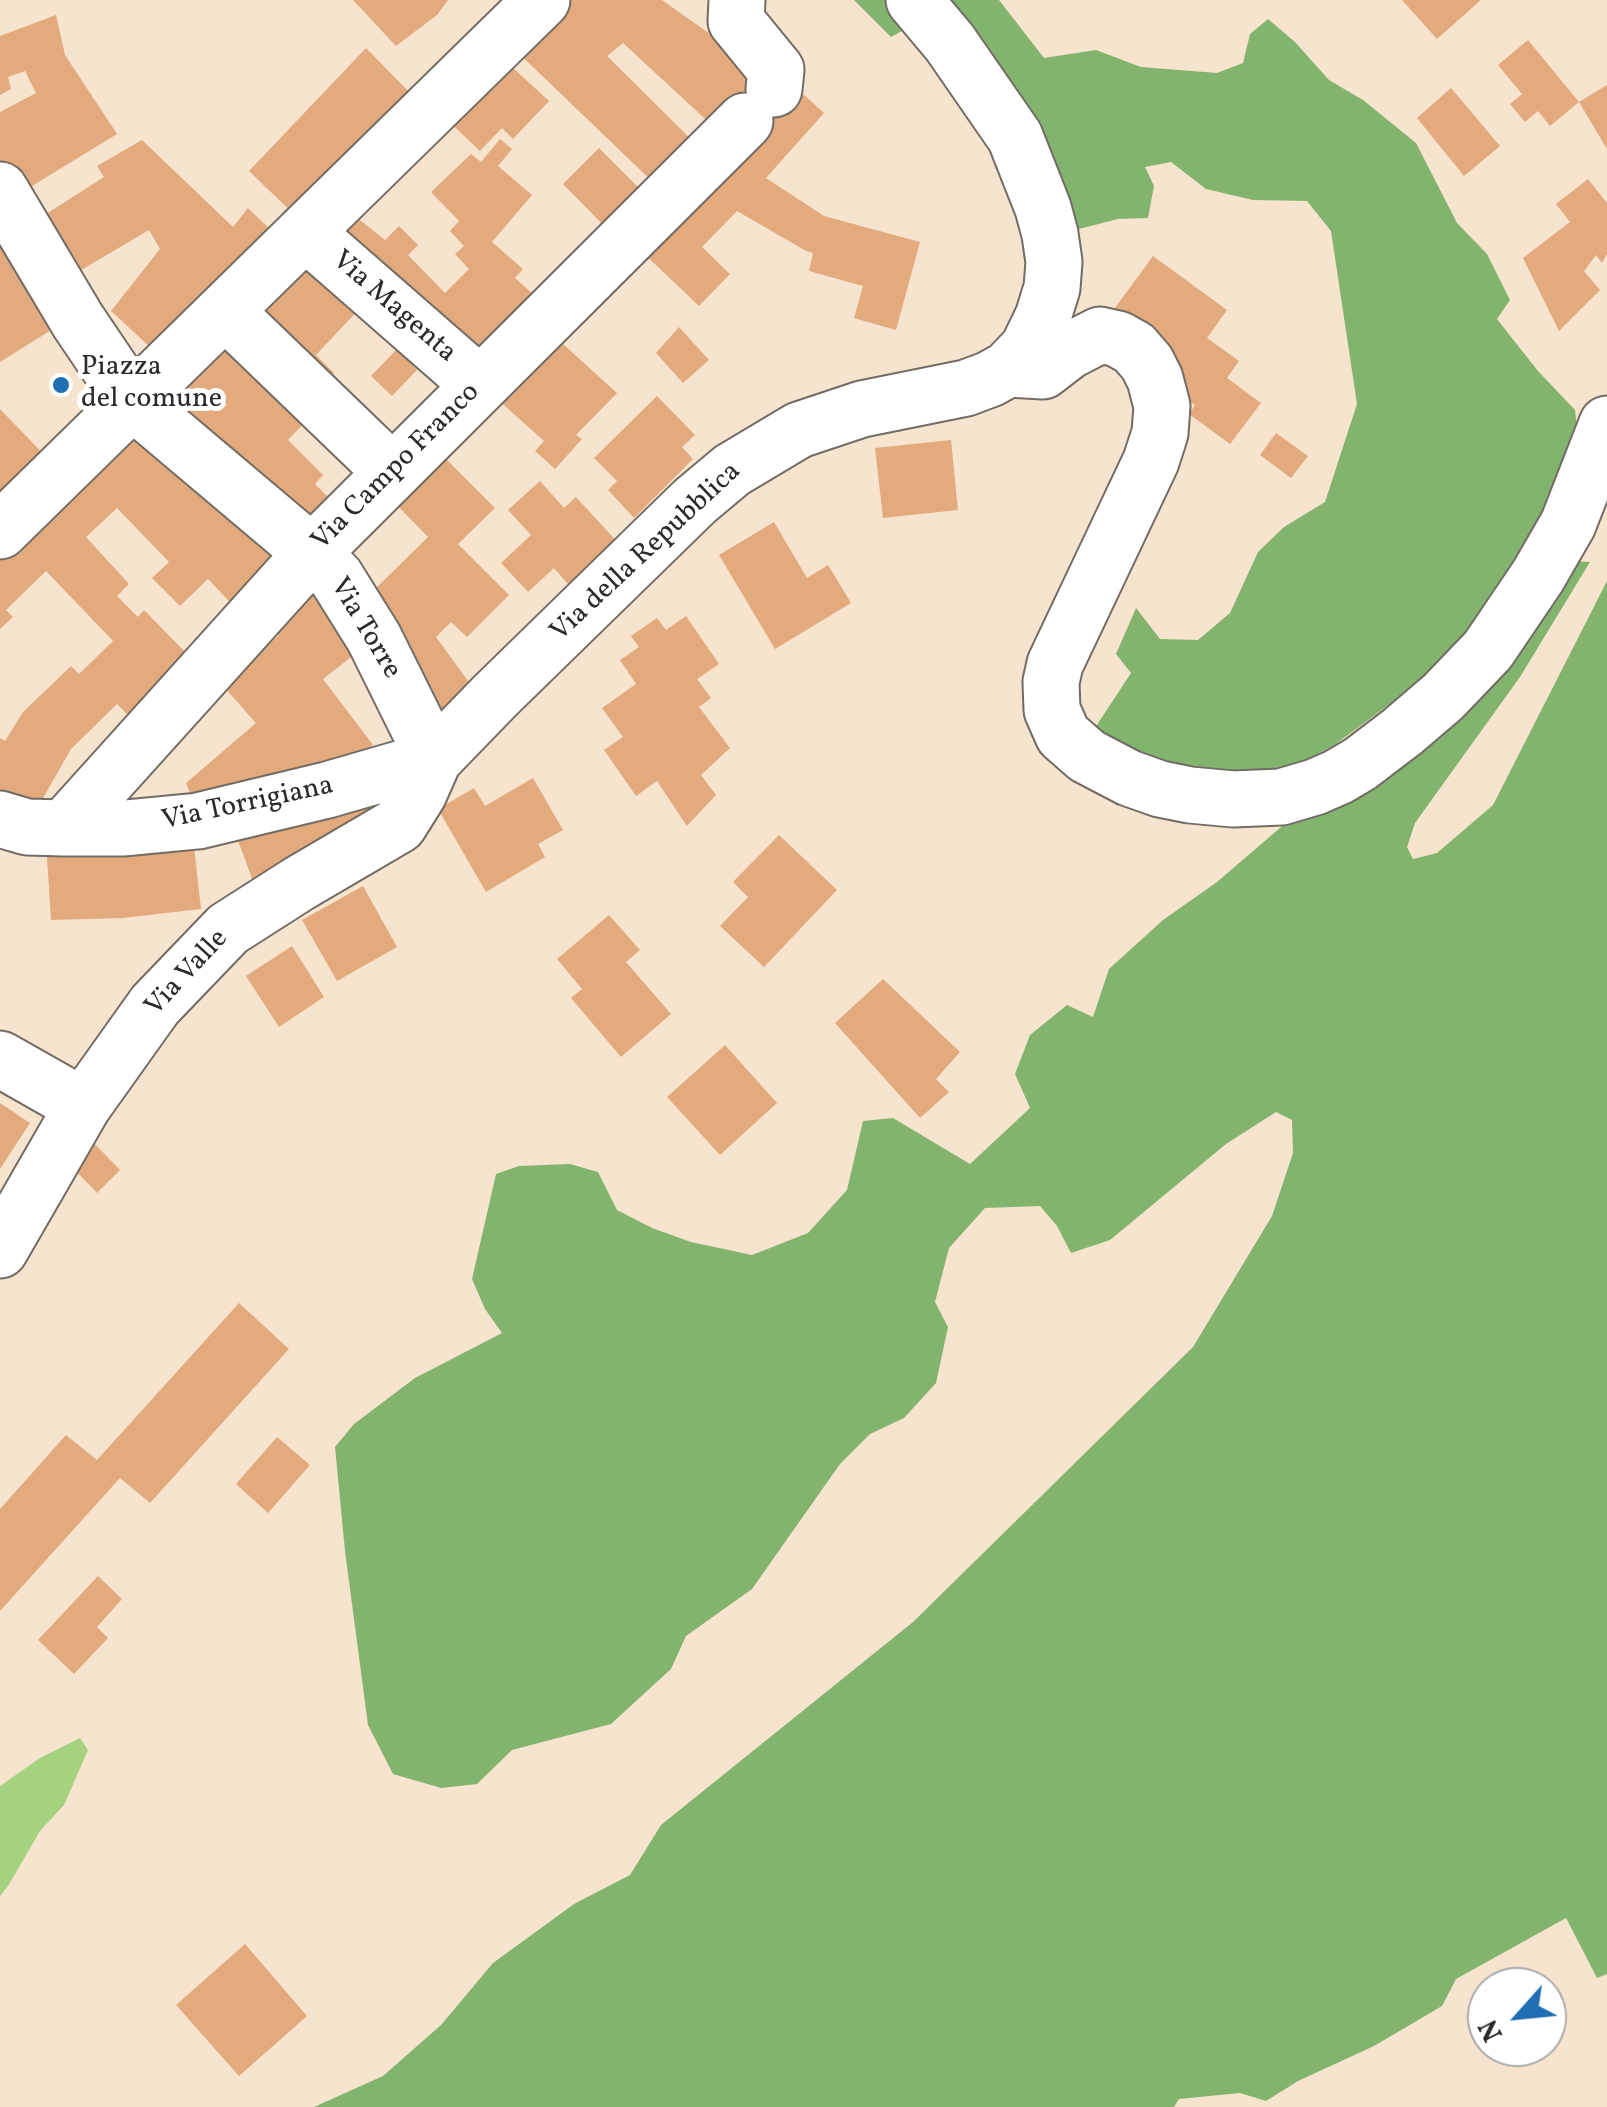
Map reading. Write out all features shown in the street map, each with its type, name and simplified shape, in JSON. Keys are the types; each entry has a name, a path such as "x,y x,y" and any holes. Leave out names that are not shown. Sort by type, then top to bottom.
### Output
{"street":[{"path":"0,531 542,0"},
{"path":"914,0 950,43 1015,136 1038,191 1050,234 1052,288 1043,317 1028,348 1008,369"},
{"name":"Via Campo Franco","path":"64,828 312,553 759,105 776,70 725,7"},
{"path":"0,190 78,322 132,401"},
{"name":"Via Magenta","path":"305,232 480,384"},
{"path":"225,311 392,472"},
{"name":"Via della Repubblica","path":"434,759 695,501 732,470 799,430 826,420 966,388 1008,369 1043,371 1100,334 1134,348 1147,362 1162,406 1160,433 1152,461 1055,664 1052,710 1063,735 1087,756 1129,778 1190,796 1281,797 1338,778 1360,764 1444,697 1488,650 1568,524 1607,424"},
{"name":"Via Torre","path":"132,401 336,577 374,638 434,759"},
{"name":"Via Torrigiana","path":"0,819 28,827 64,828 125,828 198,820 327,790 434,759"},
{"name":"Via Valle","path":"0,1250 83,1106 155,1005 228,929 399,825 419,794 434,759"},
{"path":"0,1059 83,1106"}],"green space":[{"path":"854,0 999,0 1044,58 1096,50 1141,67 1217,73 1243,63 1250,34 1268,19 1329,80 1363,100 1416,143 1457,223 1487,254 1510,300 1497,319 1575,410 1580,456 1489,612 1438,668 1333,746 1302,762 1236,777 1209,781 1091,734 1131,673 1116,654 1136,608 1160,639 1198,640 1230,613 1258,552 1284,527 1325,502 1357,404 1331,231 1307,201 1253,200 1206,189 1171,162 1145,167 1154,186 1148,218 1118,219 1067,232 941,9 891,37"},
{"path":"1572,561 1590,562 1520,677 1415,823 1407,847 1413,859 1437,853 1493,805 1607,581 1607,1974 1597,1978 1566,1918 1478,1967 1467,1967 1467,1973 1456,1979 1442,2006 1266,2101 1240,2093 1179,2099 1174,2107 314,2107 383,2076 441,2025 493,1963 574,1904 630,1875 661,1825 913,1622 1193,1347 1272,1216 1293,1153 1292,1120 1276,1112 1226,1144 1110,1240 1071,1253 1057,1226 1040,1206 985,1208 949,1248 935,1302 948,1327 936,1383 904,1418 870,1434 840,1464 752,1589 686,1636 671,1669 611,1724 512,1750 477,1784 441,1788 393,1774 368,1725 335,1447 354,1424 415,1378 502,1333 485,1309 472,1279 496,1174 519,1166 570,1164 598,1172 617,1210 691,1242 752,1255 808,1233 847,1190 863,1121 893,1118 970,1164 1030,1108 1015,1074 1030,1035 1067,1005 1093,1017 1109,969 1163,920 1217,882"},
{"path":"80,1738 88,1750 64,1805 40,1831 0,1896 0,1786 40,1758"}],"building":[{"path":"353,0 448,0 437,15 396,46"},
{"path":"553,0 662,0 792,84 824,113 766,178 824,216 920,242 896,330 854,318 863,286 809,271 813,253 737,211 702,247 730,274 699,306 638,248 716,129 623,43 607,56 699,147 658,187 509,44"},
{"path":"1402,0 1481,0 1437,39"},
{"path":"56,15 65,55 117,134 14,197 0,170 0,112 36,93 25,71 8,77 11,89 0,95 0,36"},
{"path":"1528,40 1579,102 1550,126 1538,111 1525,122 1510,104 1522,94 1498,65"},
{"path":"366,48 419,102 300,220 249,171"},
{"path":"499,55 549,101 513,139 502,128 480,151 443,116"},
{"path":"1607,85 1607,149 1579,102"},
{"path":"1451,88 1500,146 1464,176 1417,118"},
{"path":"500,139 512,149 498,166 532,195 492,242 523,269 515,278 543,303 479,368 326,236 350,212 385,240 399,226 418,245 408,255 445,293 469,269 455,254 464,246 450,231 459,221 431,192 471,154 481,162"},
{"path":"142,140 233,227 248,208 281,240 163,359 111,311 160,249 149,230 66,279 32,223 104,177 97,166"},
{"path":"599,148 647,196 611,233 563,184"},
{"path":"1588,179 1607,203 1607,254 1602,263 1596,255 1584,271 1600,290 1559,331 1523,258 1570,222 1556,204"},
{"path":"0,242 61,324 0,362"},
{"path":"309,254 363,305 316,355 334,373 320,389 246,319"},
{"path":"1153,256 1227,310 1207,338 1239,361 1227,378 1261,403 1230,444 1189,414 1195,405 1168,386 1181,368 1109,316"},
{"path":"679,327 709,360 683,383 656,353"},
{"path":"225,332 312,415 288,440 323,475 315,484 346,515 315,546 155,406"},
{"path":"553,335 617,393 576,435 582,439 555,469 535,451 544,441 496,398"},
{"path":"397,349 417,370 392,396 371,376"},
{"path":"657,396 695,435 682,447 693,459 634,518 608,490 617,481 594,458"},
{"path":"0,409 54,465 0,516"},
{"path":"137,424 297,565 243,616 208,579 180,606 152,578 169,562 117,508 86,537 129,584 117,596 138,617 144,610 197,664 136,723 117,704 71,749 34,814 0,795 0,738 5,741 23,712 71,666 79,674 113,641 46,571 6,610 13,617 0,629 0,560"},
{"path":"1276,433 1308,456 1291,478 1260,455"},
{"path":"951,440 958,510 883,518 875,448"},
{"path":"440,453 495,508 458,544 509,595 467,637 451,622 436,637 471,685 442,710 385,630 369,595 428,537 393,501"},
{"path":"540,481 564,508 576,497 621,546 573,590 554,568 528,592 501,563 531,535 508,510"},
{"path":"774,522 807,578 828,565 851,603 775,649 719,555"},
{"path":"321,583 368,644 323,679 373,745 330,774 194,803 186,783 256,723 224,687 279,635 272,628"},
{"path":"686,616 719,664 697,679 711,698 699,707 730,748 701,775 716,795 687,826 657,781 636,796 604,750 623,737 602,708 636,684 620,660 639,647 631,636 657,618 666,630"},
{"path":"533,778 563,830 538,844 545,857 486,892 438,809 474,788 485,806"},
{"path":"375,799 381,820 254,884 236,835"},
{"path":"779,835 837,890 764,967 720,926 748,897 733,882"},
{"path":"194,846 201,909 123,918 51,920 47,857 117,855"},
{"path":"363,886 397,947 337,981 302,920"},
{"path":"609,915 640,950 626,962 671,1014 621,1057 571,998 582,989 557,959"},
{"path":"292,946 324,997 279,1027 246,976"},
{"path":"883,979 960,1052 936,1079 949,1092 920,1118 835,1023"},
{"path":"725,1045 777,1103 720,1155 667,1097"},
{"path":"0,1103 30,1123 0,1169"},
{"path":"95,1144 120,1170 97,1193 72,1167"},
{"path":"239,1303 289,1349 150,1503 120,1478 0,1611 0,1509 66,1435 97,1460"},
{"path":"277,1437 310,1465 268,1513 236,1484"},
{"path":"98,1576 122,1599 97,1627 108,1638 74,1674 38,1640"},
{"path":"245,1944 307,2016 239,2076 176,2005"}],"place":[{"name":"Piazza del comune","path":"61,385"}]}
